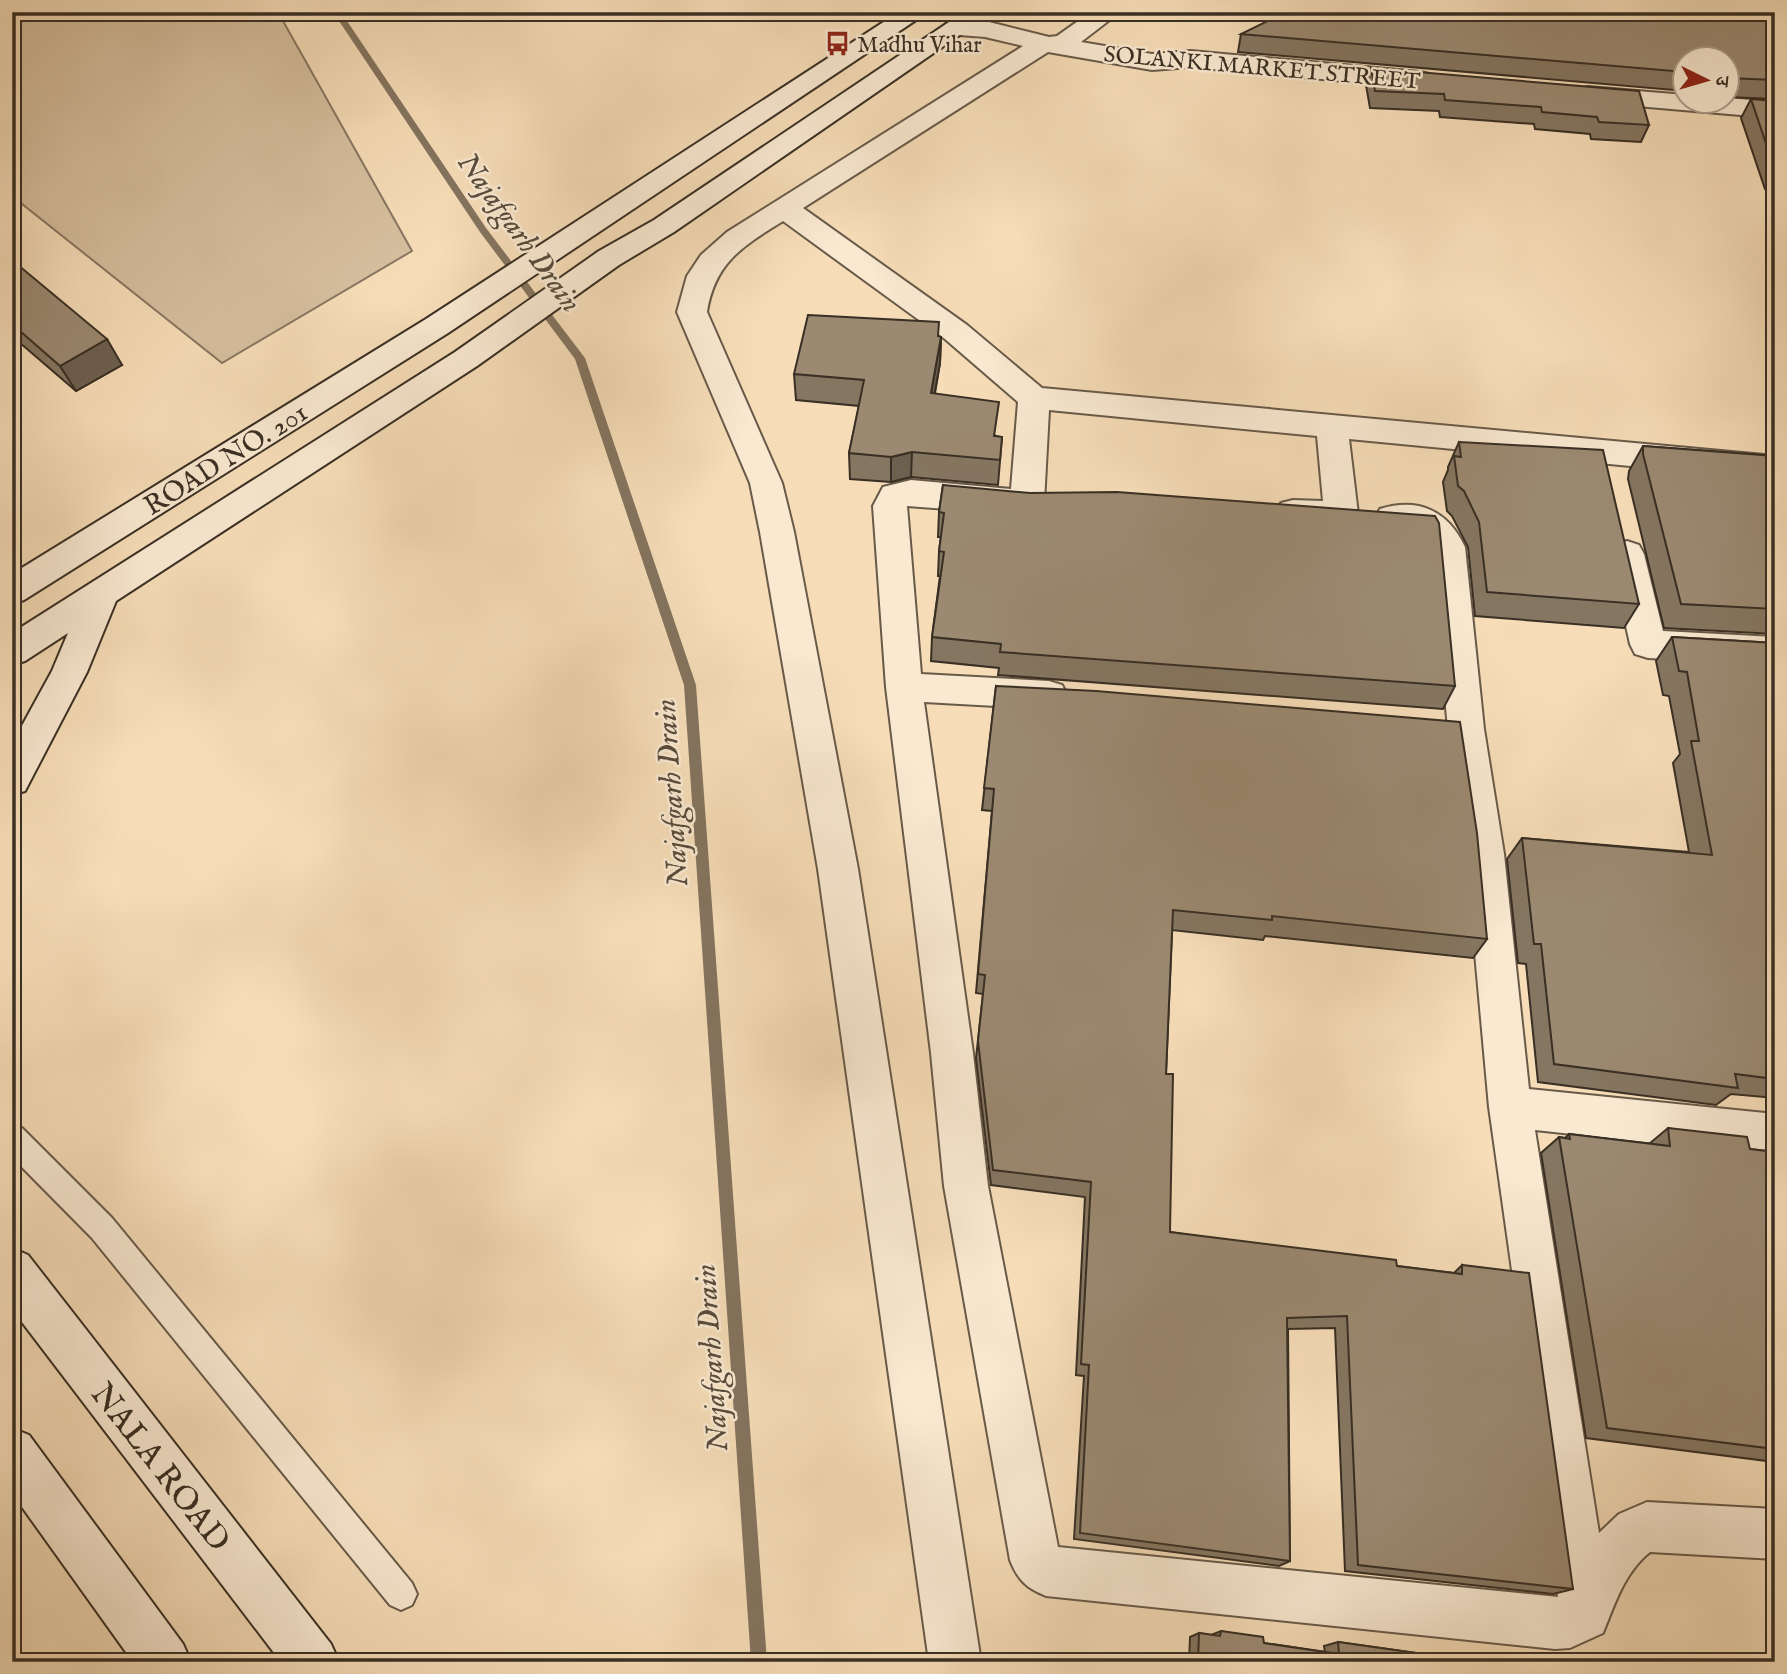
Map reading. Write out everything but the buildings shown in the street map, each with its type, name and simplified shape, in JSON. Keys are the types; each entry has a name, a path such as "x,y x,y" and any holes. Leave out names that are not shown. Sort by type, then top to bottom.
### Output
{"street":[{"name":"ROAD NO. 201","path":"12,591 438,326 916,12"},
{"path":"12,650 466,359 609,258 664,226 981,12"},
{"path":"955,1662 838,869 778,532 766,483 692,312 693,291 710,261 738,238 1044,44 1065,42 1108,12"},
{"name":"SOLANKI MARKET STREET","path":"955,29 985,29 1044,44 1152,62 1191,59 1443,82"},
{"path":"1191,59 1245,38"},
{"path":"1564,93 1775,110"},
{"path":"784,208 956,332 1034,398 1775,468"},
{"path":"1034,398 1040,503 911,492 895,495 890,506 904,687 952,1053 966,1186 1035,1560 1046,1571 1555,1623 1570,1622 1584,1615 1585,1605 1510,1107 1485,854 1452,727 1448,547 1443,535 1430,520 1259,510"},
{"path":"1332,425 1341,514"},
{"path":"1602,450 1611,489"},
{"path":"1620,527 1648,644 1775,651"},
{"path":"12,780 69,672 102,593"},
{"path":"904,687 1078,696"},
{"path":"1510,1107 1775,1135"},
{"name":"NALA ROAD","path":"12,1271 313,1662"},
{"path":"12,1452 165,1662"},
{"path":"1585,1605 1634,1530 1647,1527 1775,1534"}],"lane":[{"path":"12,1138 103,1228 401,1594"}],"shaded area":[{"path":"12,12 278,12 412,251 222,363 12,196"}],"waterway":[{"name":"Najafgarh Drain","path":"337,12 483,230 580,358 690,685 759,1662"}],"place":[{"name":"Madhu Vihar","path":"837,44"}]}
